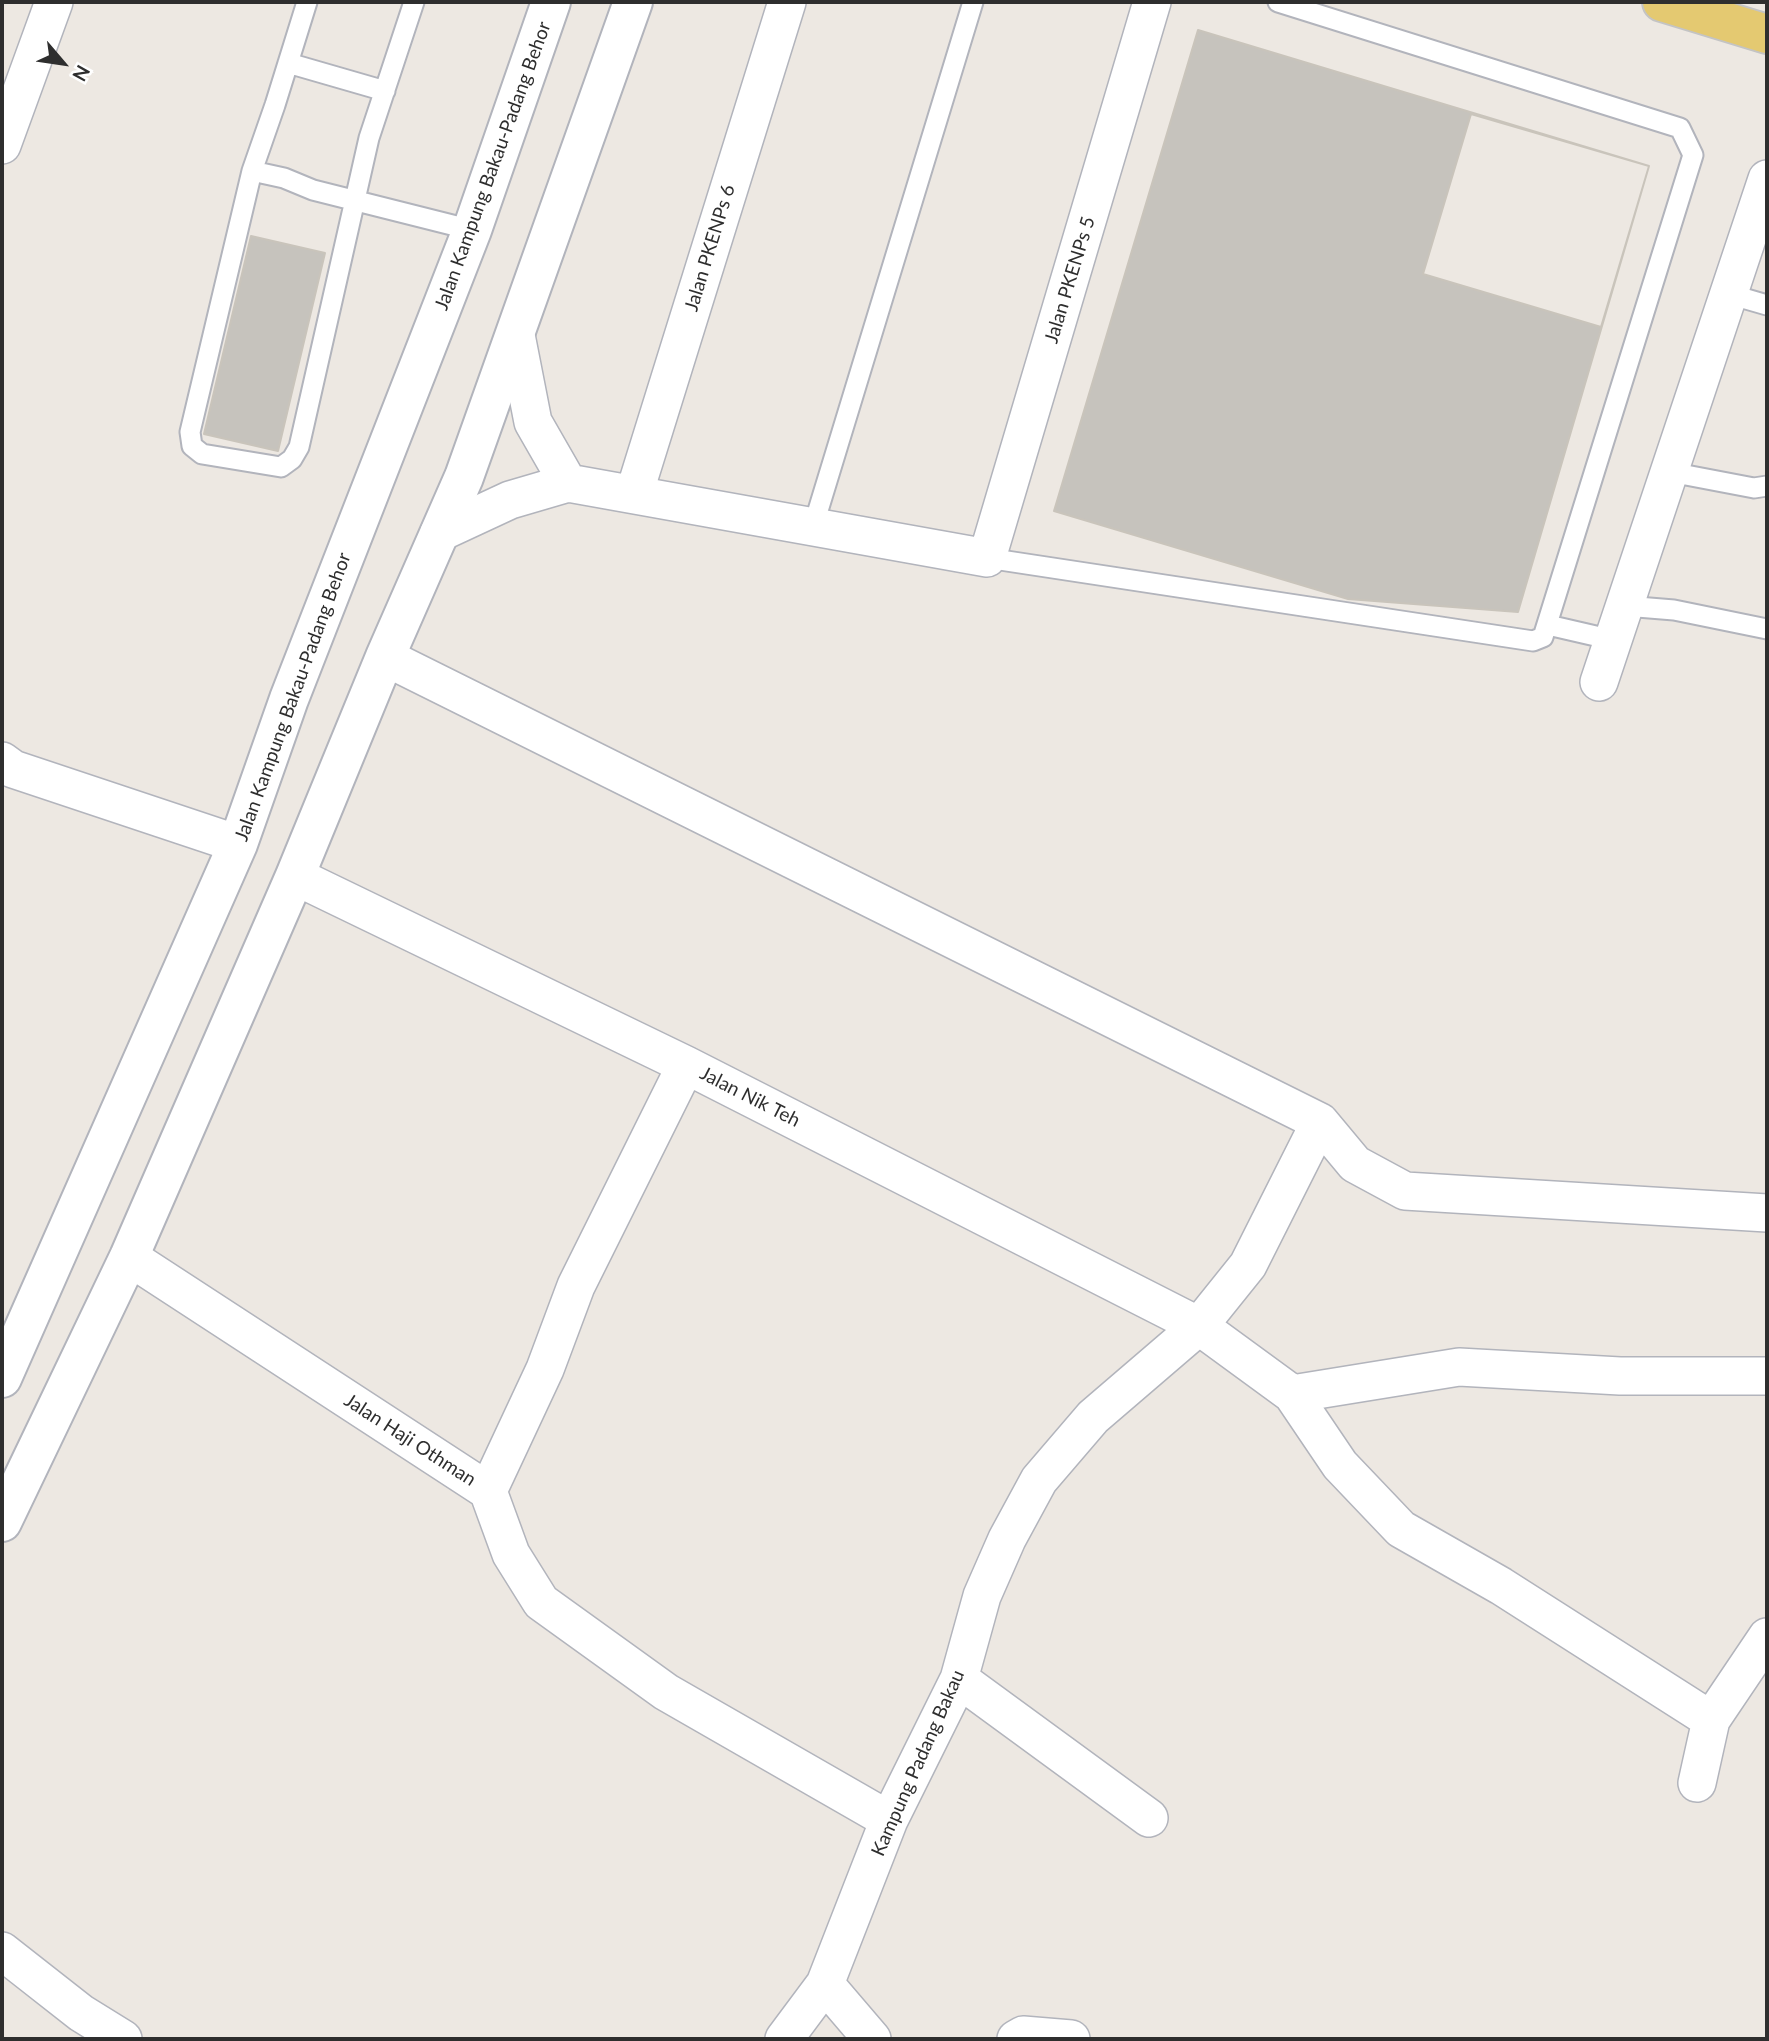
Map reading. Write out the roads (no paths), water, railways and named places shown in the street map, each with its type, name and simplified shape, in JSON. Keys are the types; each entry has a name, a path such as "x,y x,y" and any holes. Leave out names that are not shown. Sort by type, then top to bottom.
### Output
{"main road":[{"path":"1662,2 1767,34"}],"street":[{"path":"2,145 54,2"},
{"name":"Jalan Kampung Bakau-Padang Behor","path":"2,1378 238,844 289,699 472,230 551,2"},
{"path":"2,1522 129,1257 296,876 384,657 464,477 633,2"},
{"name":"Jalan PKENPs 6","path":"634,494 787,2"},
{"name":"Jalan PKENPs 5","path":"987,558 1152,2"},
{"path":"1599,682 1767,179"},
{"path":"516,335 533,422 569,483"},
{"path":"439,533 510,500 569,483 987,558"},
{"path":"384,657 1320,1122 1355,1164 1405,1191 1767,1213"},
{"path":"2,761 13,769 238,844"},
{"name":"Jalan Nik Teh","path":"296,876 686,1065 1199,1326 1292,1394 1340,1465 1401,1529 1501,1586 1711,1720"},
{"path":"488,1492 545,1368 576,1286 686,1065"},
{"name":"Kampung Padang Bakau","path":"784,2039 825,1984 889,1820 959,1679 982,1596 1007,1539 1039,1480 1093,1417 1199,1326 1248,1265 1320,1122"},
{"name":"Jalan Haji Othman","path":"129,1257 488,1492 511,1554 541,1602 666,1692 889,1820"},
{"path":"1292,1394 1459,1367 1620,1376 1767,1376"},
{"path":"1696,1783 1711,1720 1767,1637"},
{"path":"959,1679 1149,1818"},
{"path":"2,1951 81,2013 123,2039"},
{"path":"825,1984 872,2039"},
{"path":"1016,2039 1023,2035 1071,2039"}],"lane":[{"path":"307,2 252,171 190,432 192,446 202,454 281,467 292,459 299,447 369,138 414,2"},
{"path":"813,527 973,2"},
{"path":"987,558 1533,640 1543,637 1693,155 1690,144 1680,128 1278,2"},
{"path":"288,63 385,91"},
{"path":"252,171 284,178 313,190 354,198 472,230"},
{"path":"1729,294 1767,305"},
{"path":"1670,472 1754,488 1767,486"},
{"path":"1625,606 1675,610 1767,629"},
{"path":"1548,625 1613,640"}]}
